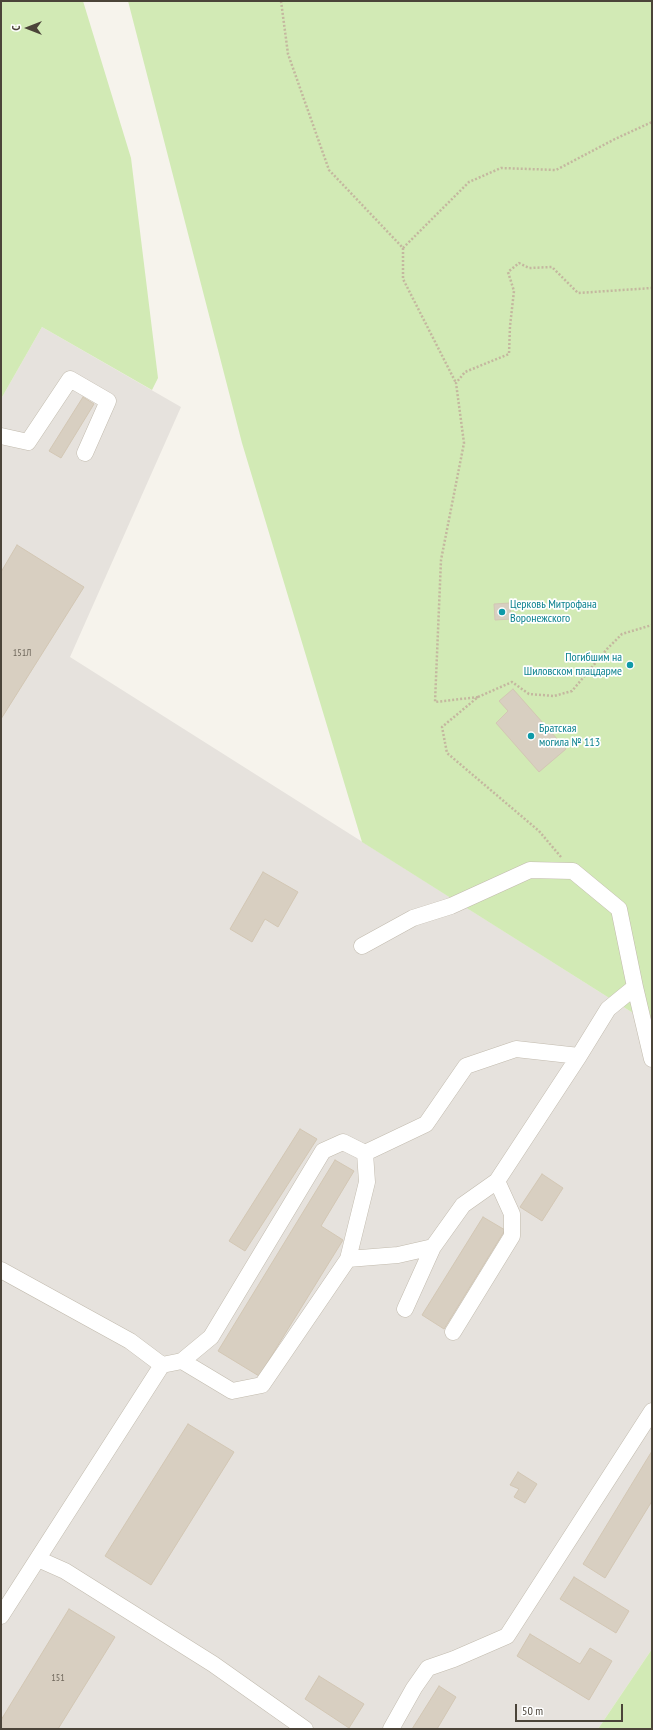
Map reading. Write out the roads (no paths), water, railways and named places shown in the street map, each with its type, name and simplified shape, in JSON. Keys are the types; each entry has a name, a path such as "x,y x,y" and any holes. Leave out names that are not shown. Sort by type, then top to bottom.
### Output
{"lane":[{"path":"1,436 28,442 70,379 108,401 85,453"},
{"path":"362,946 413,918 451,906 530,870 573,871 619,909 652,1060"},
{"path":"405,1309 433,1247 463,1205 497,1181 608,1009 635,987"},
{"path":"1,1616 162,1365 182,1361 211,1337 323,1151 343,1142 365,1152 426,1124 466,1066 516,1049 579,1056"},
{"path":"182,1361 232,1391 262,1385 348,1259 367,1182 365,1152"},
{"path":"453,1332 512,1236 512,1214 497,1181"},
{"path":"348,1259 398,1255 433,1247"},
{"path":"1,1270 130,1341 162,1365"},
{"path":"391,1729 414,1688 428,1668 454,1659 507,1636 652,1411"},
{"path":"38,1559 65,1572 213,1664 306,1729"}],"place":[{"name":"Церковь Митрофана Воронежского","path":"502,612"},
{"name":"Погибшим на Шиловском плацдарме","path":"630,665"},
{"name":"Братская могила № 113","path":"531,736"}]}
